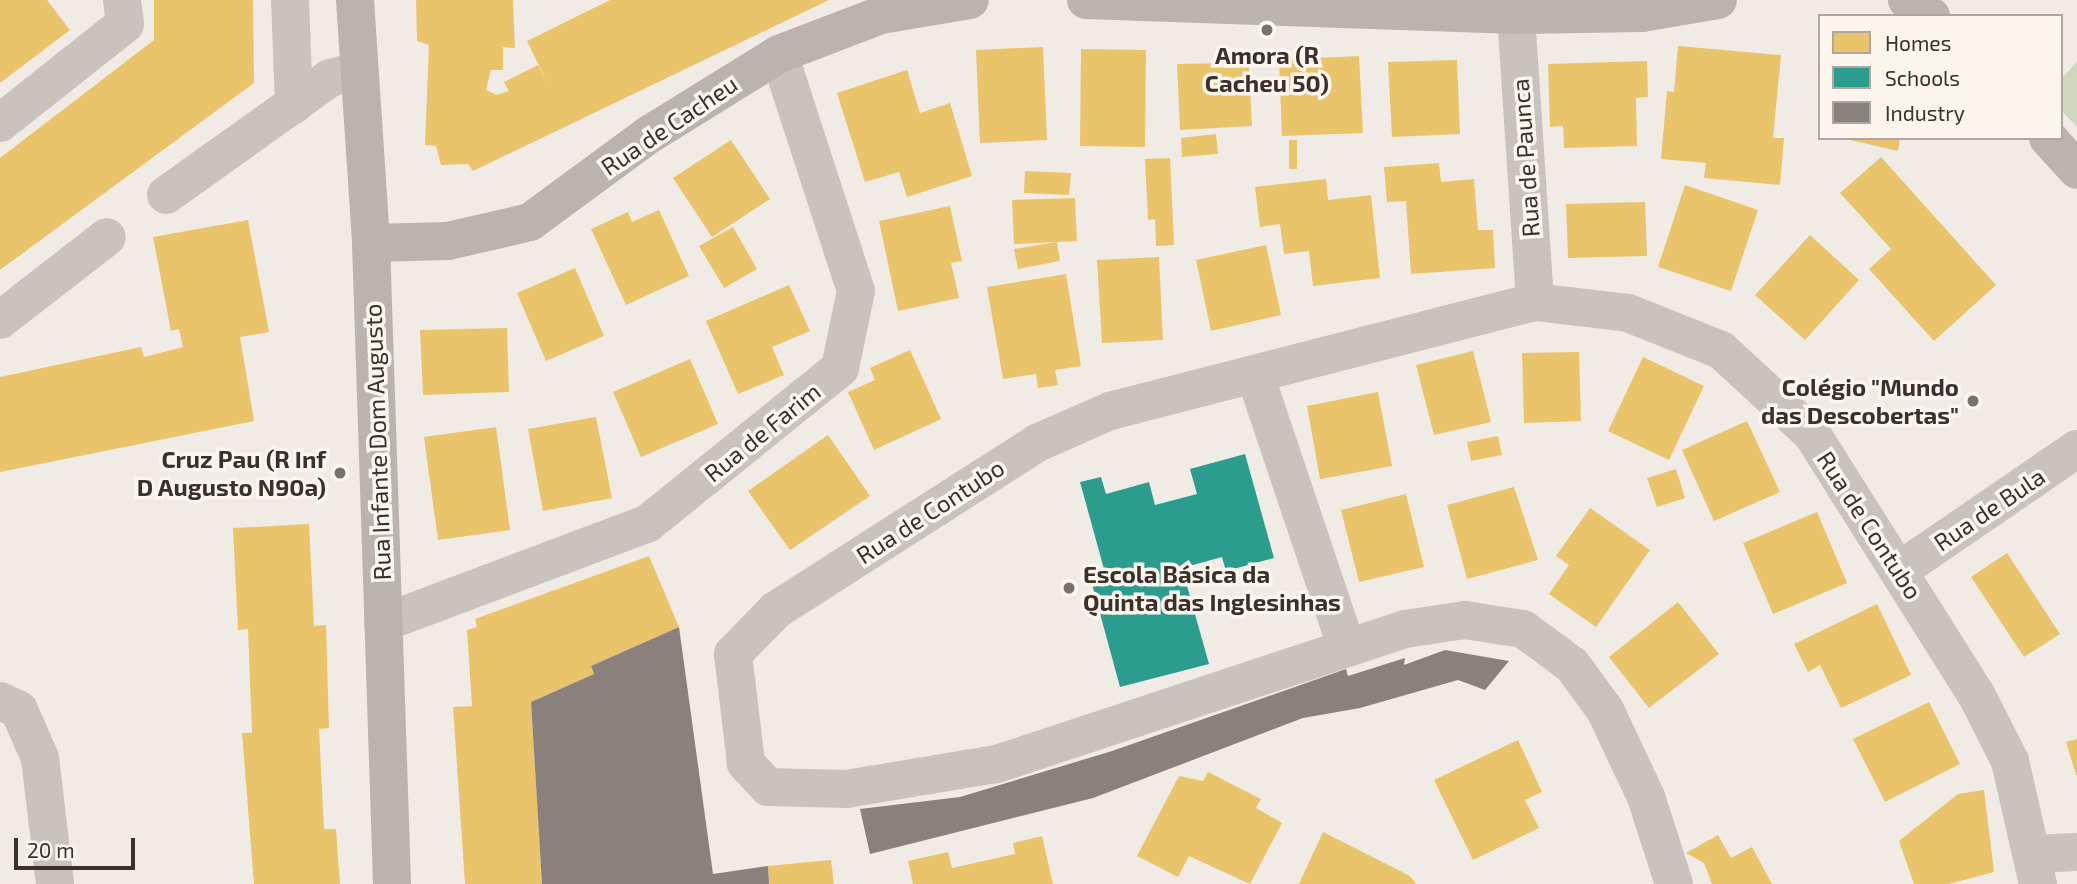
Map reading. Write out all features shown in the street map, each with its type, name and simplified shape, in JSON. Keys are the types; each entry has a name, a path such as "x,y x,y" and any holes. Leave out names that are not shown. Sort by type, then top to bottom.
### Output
{"main road":[{"name":"Rua Infante Dom Augusto","path":"355,0 357,71 371,243 392,884"},
{"name":"Rua de Cacheu","path":"371,243 448,240 530,222 650,134 779,54 881,15 970,0"},
{"path":"1086,0 1516,15 1718,0"},
{"path":"1908,0 1928,14"},
{"path":"2050,140 2077,170"}],"street":[{"path":"0,123 125,24 122,0"},
{"path":"290,0 294,105"},
{"name":"Rua de Paunca","path":"1516,15 1535,302"},
{"name":"Rua de Farim","path":"383,623 647,524 840,368 856,291 779,54"},
{"path":"166,195 330,78 357,71"},
{"path":"0,320 107,237"},
{"name":"Rua de Contubo","path":"1674,884 1646,797 1605,710 1573,665 1523,629 1465,620 1405,629 996,764 846,789 768,787 746,763 733,654 776,610 1037,443 1110,411 1535,302 1628,313 1721,350 1812,434 1976,694 2010,761 2036,869"},
{"path":"1255,375 1347,648"},
{"name":"Rua de Bula","path":"1900,570 2077,449"},
{"path":"0,702 19,710 40,758 55,884"},
{"path":"2036,869 2077,852"}],"green space":[{"path":"2077,62 2077,127 2063,112 2063,77"}],"building: Homes":[{"path":"0,0 47,0 70,30 0,83"},
{"path":"154,0 253,0 254,83 0,270 0,158 154,40"},
{"path":"416,0 513,0 515,48 503,47 503,70 491,70 486,90 497,95 509,91 504,82 538,65 547,82 527,41 610,0 829,0 473,171 468,164 441,165 436,146 425,145 429,45 417,41"},
{"path":"1678,46 1781,55 1773,138 1784,138 1780,185 1704,178 1706,163 1661,159 1667,91 1674,92"},
{"path":"1043,47 1047,140 980,143 976,50"},
{"path":"1081,49 1146,50 1145,147 1080,146"},
{"path":"1359,56 1363,133 1282,136 1279,60"},
{"path":"1457,60 1460,134 1392,137 1388,62"},
{"path":"1647,61 1648,97 1636,98 1637,146 1564,148 1563,126 1550,127 1548,64"},
{"path":"1222,63 1222,68 1249,67 1252,126 1180,130 1177,64"},
{"path":"907,70 920,113 950,103 972,176 907,197 899,172 865,182 837,93"},
{"path":"1216,134 1218,154 1182,157 1181,138"},
{"path":"731,140 770,199 712,237 673,178"},
{"path":"1289,140 1297,140 1297,169 1289,169"},
{"path":"1851,140 1900,140 1898,151"},
{"path":"1881,157 1996,285 1934,341 1869,269 1891,249 1840,193"},
{"path":"1170,158 1174,245 1156,246 1155,219 1148,220 1145,159"},
{"path":"1439,163 1441,182 1474,179 1478,230 1493,230 1495,268 1411,274 1406,201 1387,202 1384,167"},
{"path":"1025,171 1071,173 1069,195 1024,193"},
{"path":"1326,179 1328,200 1371,195 1380,278 1313,286 1309,251 1284,254 1280,224 1260,227 1255,187"},
{"path":"1685,185 1758,210 1731,291 1658,267"},
{"path":"1075,198 1077,241 1014,244 1012,200"},
{"path":"1645,202 1647,256 1568,258 1566,204"},
{"path":"950,206 962,261 951,263 959,298 898,311 879,221"},
{"path":"659,210 689,276 626,305 591,229 628,212 632,222"},
{"path":"248,220 269,332 240,337 254,421 0,472 0,377 141,347 144,357 183,347 179,329 171,331 153,237"},
{"path":"733,227 757,269 724,288 699,246"},
{"path":"1810,235 1859,280 1805,340 1755,295"},
{"path":"1057,242 1060,261 1018,269 1014,249"},
{"path":"1266,245 1281,315 1211,331 1196,260"},
{"path":"1159,257 1163,340 1102,343 1097,260"},
{"path":"575,268 604,336 546,361 517,293"},
{"path":"1066,274 1081,366 1055,370 1058,385 1038,388 1036,374 1003,379 987,287"},
{"path":"789,285 810,331 772,347 784,375 738,394 706,321"},
{"path":"507,328 509,392 423,395 420,330"},
{"path":"910,350 941,419 874,450 848,392 875,380 870,368"},
{"path":"1473,351 1491,422 1434,435 1416,365"},
{"path":"1579,352 1581,421 1524,423 1522,353"},
{"path":"1643,357 1704,386 1669,460 1608,431"},
{"path":"690,359 718,424 641,457 613,392"},
{"path":"1378,392 1392,466 1320,479 1307,406"},
{"path":"596,417 612,498 543,511 528,429"},
{"path":"1747,421 1780,492 1714,521 1682,450"},
{"path":"496,427 510,530 438,540 424,437"},
{"path":"828,435 870,496 790,550 748,491"},
{"path":"1498,436 1502,455 1471,461 1467,442"},
{"path":"1676,469 1685,498 1657,507 1647,478"},
{"path":"1514,487 1538,560 1467,579 1447,505"},
{"path":"1406,494 1424,567 1359,582 1341,510"},
{"path":"1590,508 1650,550 1596,627 1549,594 1569,565 1556,556"},
{"path":"1817,512 1847,583 1773,614 1743,543"},
{"path":"309,524 314,626 326,625 329,728 319,729 324,829 336,829 340,884 254,884 242,733 252,733 248,629 238,630 233,528"},
{"path":"2007,553 2060,634 2024,657 1971,577"},
{"path":"649,556 679,627 591,666 594,674 531,702 542,884 465,884 453,707 472,706 467,630 477,627 475,619"},
{"path":"1678,602 1719,654 1649,708 1609,657"},
{"path":"1877,604 1911,675 1841,708 1820,665 1808,672 1794,644"},
{"path":"1929,702 1960,764 1885,802 1853,739"},
{"path":"2077,739 2077,775 2076,775 2066,742"},
{"path":"1518,740 1542,792 1525,800 1539,828 1473,860 1434,780"},
{"path":"1208,772 1261,799 1256,808 1282,823 1250,884 1189,856 1178,877 1137,856 1179,776 1203,781"},
{"path":"1984,790 1994,872 1949,884 1914,884 1899,841 1958,794"},
{"path":"1323,832 1410,876 1416,884 1299,884"},
{"path":"1718,835 1731,858 1752,847 1772,884 1712,884 1704,863 1686,853"},
{"path":"1042,836 1053,884 913,884 908,861 948,852 952,868 1015,854 1013,843"},
{"path":"831,860 834,884 769,884 768,866"}],"building: Schools":[{"path":"1245,454 1274,558 1226,571 1222,557 1182,568 1209,664 1120,687 1089,573 1104,569 1080,482 1101,477 1106,494 1149,482 1155,505 1197,494 1190,469"}],"building: Industry":[{"path":"679,627 713,874 768,866 769,884 542,884 531,702 594,674 591,666"},
{"path":"1445,650 1509,661 1485,690 1458,680 1360,708 1303,718 1093,798 870,854 860,809 960,797 1112,751 1346,669 1348,676 1405,658 1404,665"}],"place":[{"name":"Amora (R Cacheu 50)","path":"1267,30"},
{"name":"Colégio \"Mundo das Descobertas\"","path":"1973,401"},
{"name":"Cruz Pau (R Inf D Augusto N90a)","path":"340,473"},
{"name":"Escola Básica da Quinta das Inglesinhas","path":"1069,588"}]}
